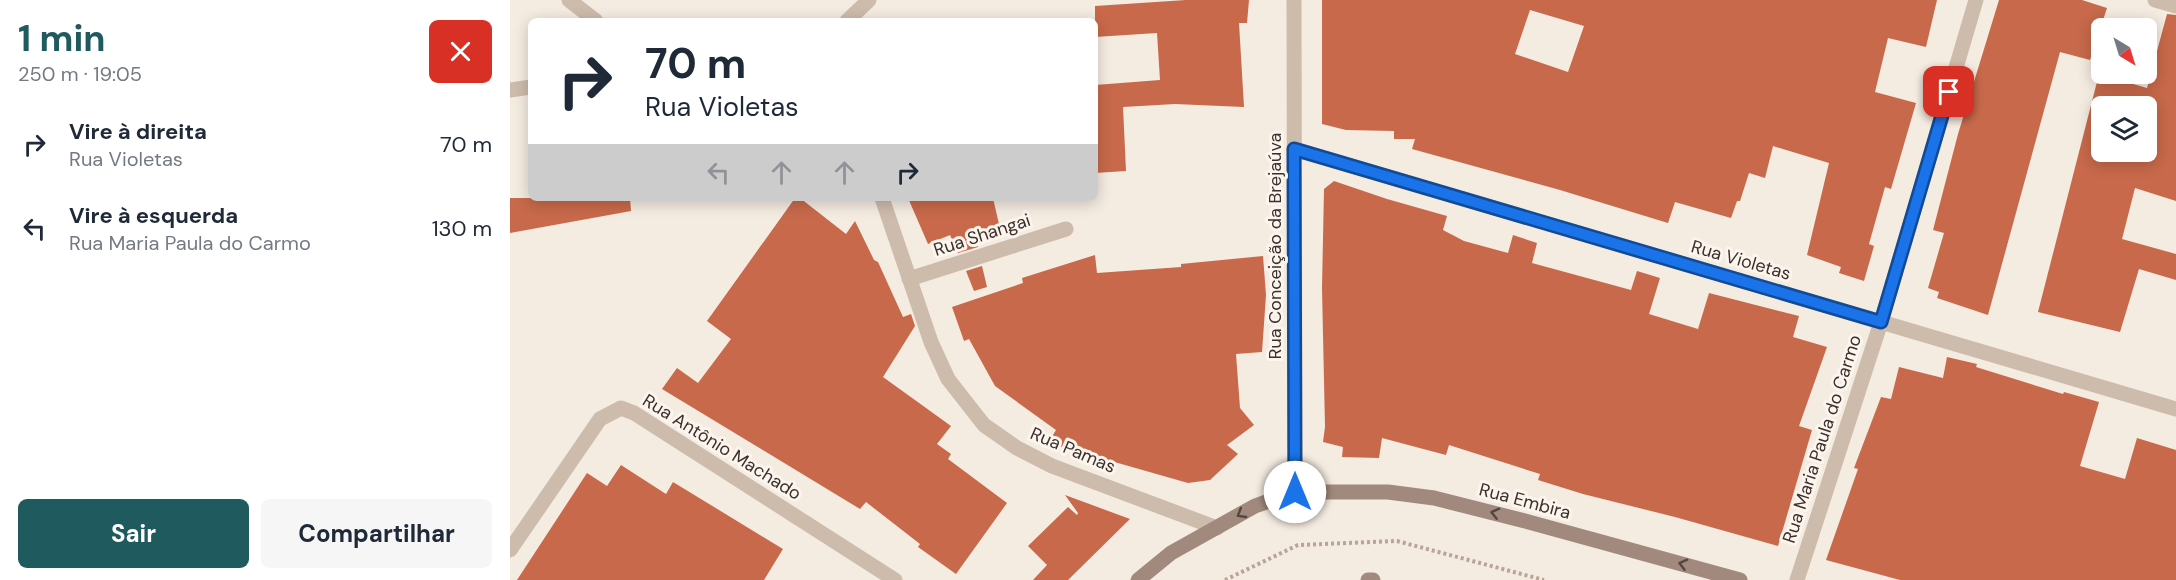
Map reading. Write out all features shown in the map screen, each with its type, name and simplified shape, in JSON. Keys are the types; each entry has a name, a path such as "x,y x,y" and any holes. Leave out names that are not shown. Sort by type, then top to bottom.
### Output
{"main road":[{"name":"Rua Embira","path":"1138,580 1171,553 1255,506 1295,492 1388,492 1434,498 1525,520 1740,580"},
{"path":"1368,580 1373,580"}],"street":[{"path":"569,0 592,18"},
{"path":"850,18 869,0"},
{"name":"Rua Conceição da Brejaúva","path":"1294,0 1295,492"},
{"name":"Rua Maria Paula do Carmo","path":"1797,580 1881,322 1976,0"},
{"path":"2155,0 2176,6"},
{"path":"510,90 528,87"},
{"name":"Rua Violetas","path":"1294,149 2176,409"},
{"name":"Rua Pamas","path":"883,201 931,342 948,379 984,425 1017,448 1052,466 1216,528"},
{"name":"Rua Shangai","path":"909,279 1066,228"},
{"name":"Rua Antônio Machado","path":"510,550 594,426 605,415 621,408 634,413 895,580"}],"path":[{"path":"1225,580 1299,545 1397,541 1544,580"}],"building":[{"path":"1186,0 1249,0 1247,23 1239,23 1244,107 1175,104 1123,107 1126,171 1098,173 1098,85 1160,80 1157,33 1098,37 1098,18 1095,18 1095,6"},
{"path":"1322,0 1937,0 1926,47 1888,38 1875,92 1916,103 1891,189 1885,187 1869,244 1874,246 1864,281 1839,273 1841,267 1807,255 1829,163 1773,146 1765,178 1749,173 1740,201 1737,201 1731,218 1675,202 1668,223 1412,149 1415,139 1394,139 1394,131 1346,130 1322,124","holes":["1530,10 1584,26 1568,72 1515,54"]},
{"path":"1999,0 2082,0 2107,8 2104,18 2091,18 2090,60 2060,52 1988,315 1937,298 1939,292 1928,288 1944,233 1933,230 1958,134"},
{"path":"2167,14 2176,15 2176,201 2135,188 2122,239 2176,254 2176,280 2139,269 2120,332 2038,312 2091,105 2091,162 2157,162 2157,96 2093,96 2096,84 2133,84 2147,88 2148,84 2157,84 2157,51"},
{"path":"1334,181 1447,216 1443,230 1464,241 1508,253 1513,235 1537,243 1532,263 1631,290 1637,271 1660,278 1649,314 1698,329 1709,293 1799,316 1793,337 1827,347 1799,426 1812,430 1778,546 1583,494 1538,480 1540,474 1449,445 1446,455 1382,438 1379,458 1342,457 1343,447 1323,442 1325,427 1322,288 1324,189"},
{"path":"510,198 528,198 528,201 630,201 631,211 510,233"},
{"path":"793,201 804,201 846,234 855,221 874,260 878,262 903,317 911,314 915,326 883,377 951,426 937,444 951,454 948,459 1007,503 956,574 918,547 920,544 866,502 860,509 662,389 677,368 698,383 731,339 707,321"},
{"path":"909,201 994,201 1001,233 976,239 978,247 958,253 950,235 928,244"},
{"path":"1095,255 1097,273 1181,267 1181,264 1263,256 1266,295 1262,352 1236,354 1240,408 1254,425 1227,445 1238,454 1210,480 1188,483 1048,443 1056,430 995,386 969,339 964,341 952,307 1023,283 1022,278"},
{"path":"982,266 987,287 974,291 966,271"},
{"path":"1947,357 1977,364 1976,367 2063,394 2064,392 2099,402 2080,466 2125,479 2137,438 2176,450 2176,580 1900,580 1826,560 1858,469 1854,468 1881,397 1891,399 1899,367 1943,378"},
{"path":"621,465 666,494 673,482 783,549 764,580 517,580 587,473 607,486"},
{"path":"1065,495 1130,519 1068,580 1033,580 1047,565 1028,546 1068,507 1077,515 1078,513"}],"route":[{"path":"1295,492 1294,149 1881,322 1949,92"}]}
